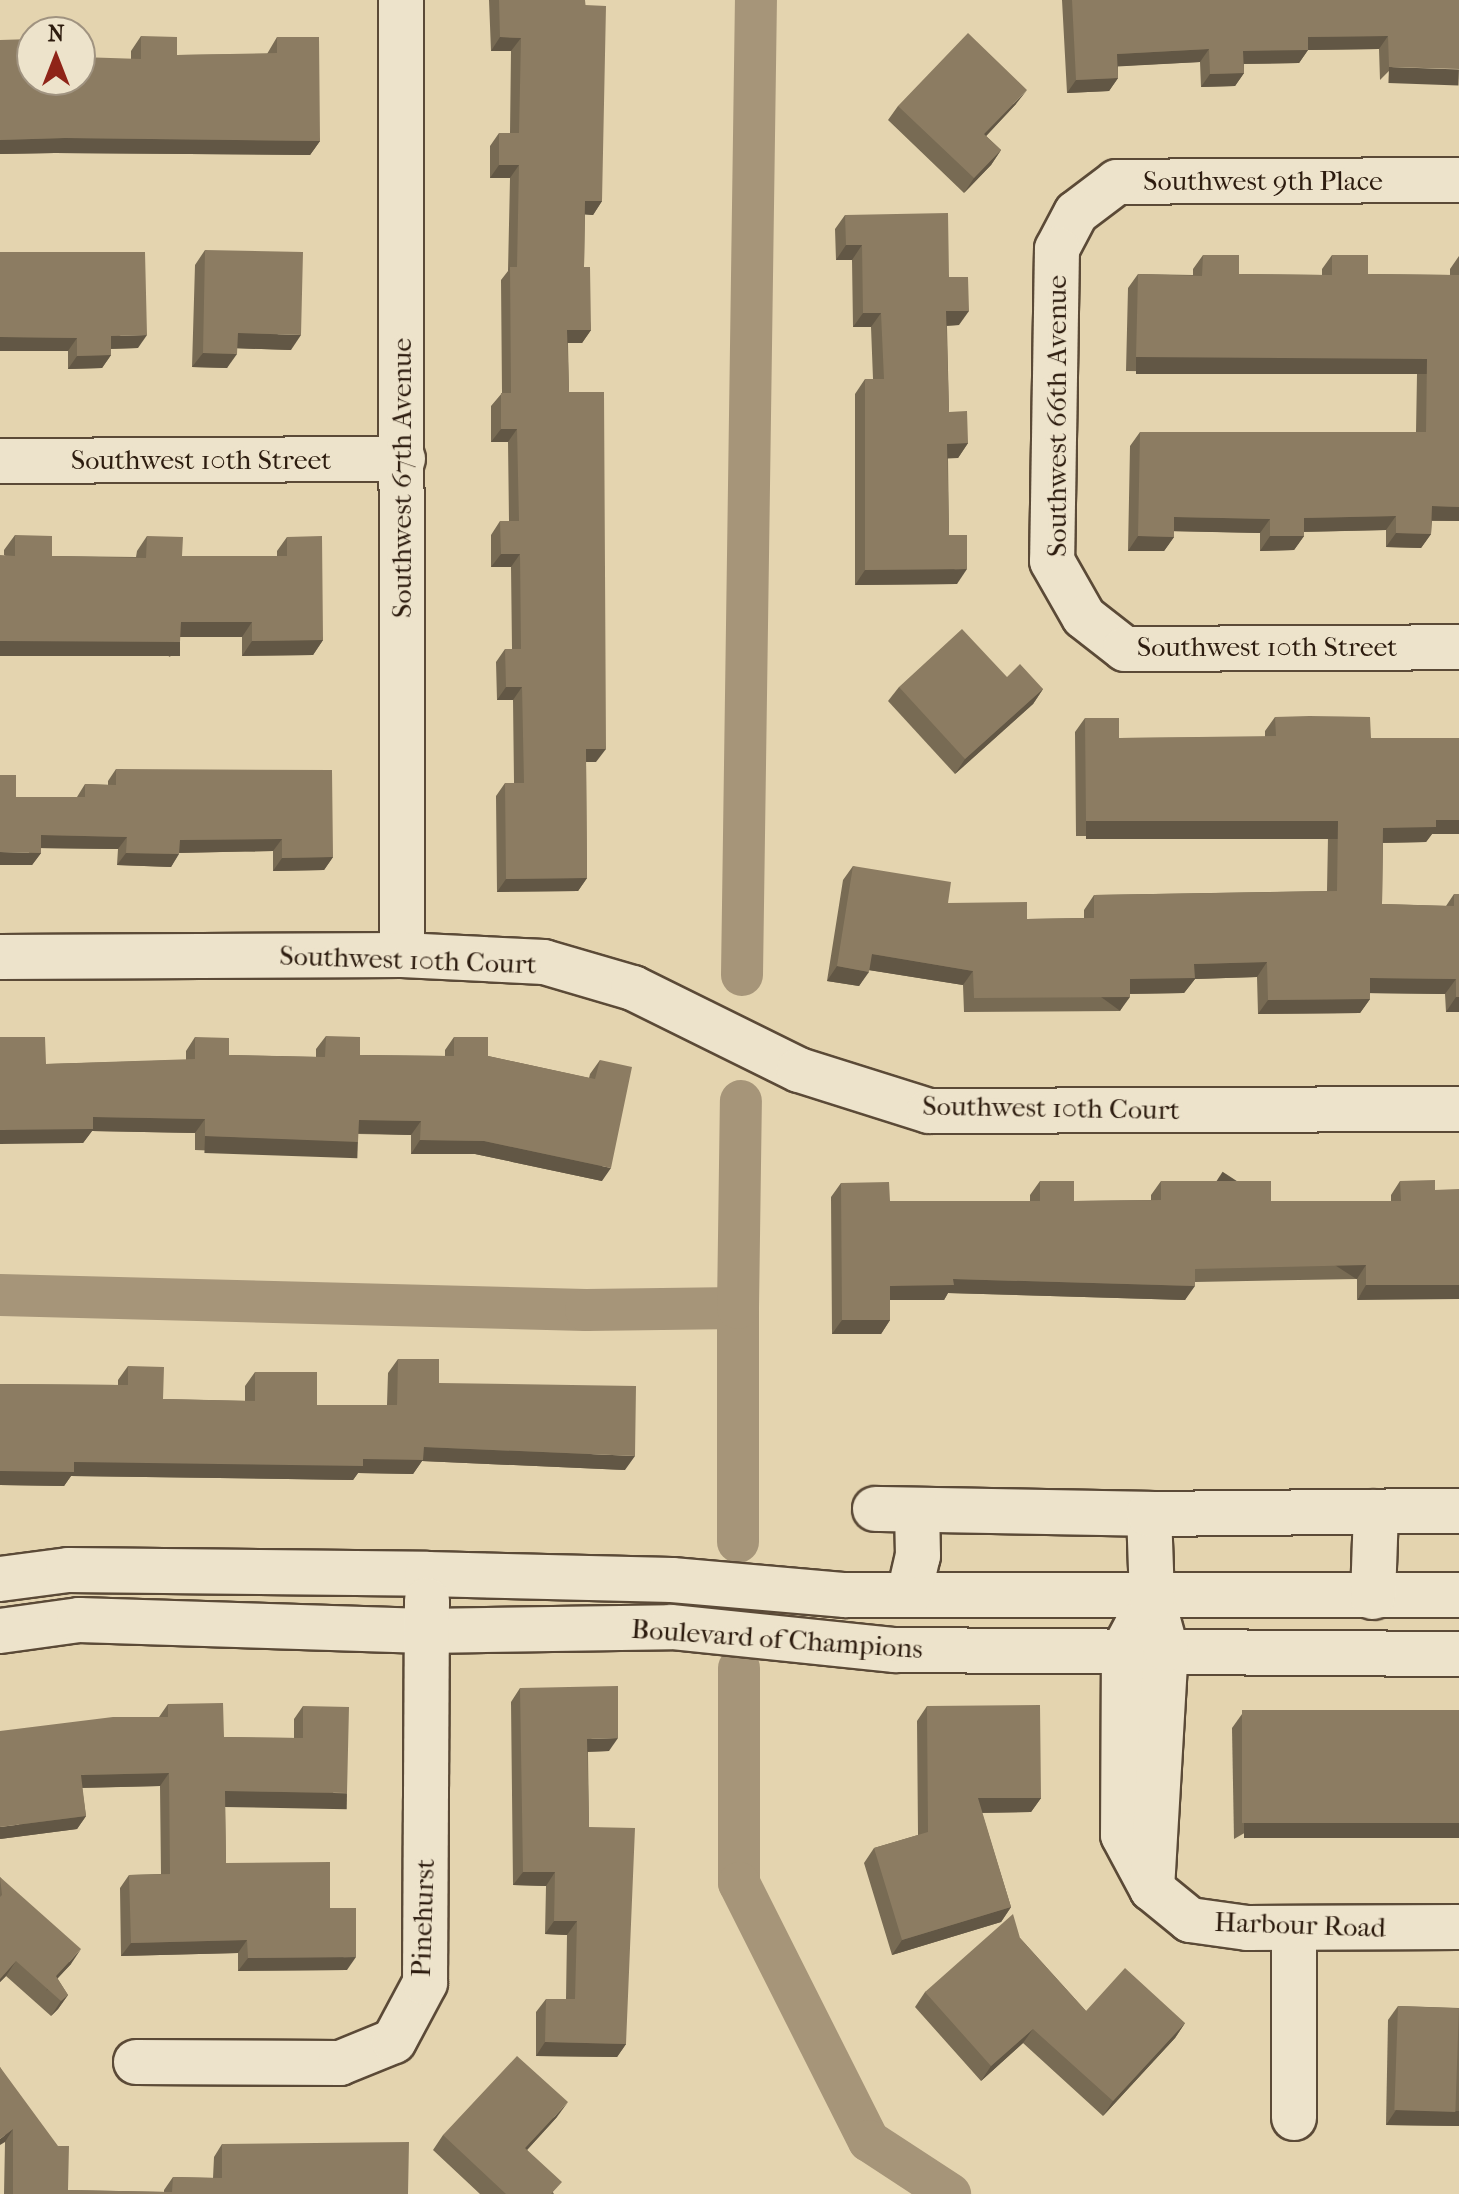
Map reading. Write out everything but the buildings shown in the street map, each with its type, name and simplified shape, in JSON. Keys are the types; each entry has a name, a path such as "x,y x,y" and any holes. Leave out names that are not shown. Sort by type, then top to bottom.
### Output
{"street":[{"name":"Southwest 67th Avenue","path":"401,0 402,955"},
{"name":"Southwest 9th Place","path":"1076,213 1117,182 1459,180"},
{"name":"Southwest 66th Avenue","path":"1076,213 1057,249 1052,561 1084,617"},
{"name":"Southwest 10th Street","path":"0,461 403,459"},
{"name":"Southwest 10th Street","path":"1084,617 1125,649 1459,647"},
{"name":"Southwest 10th Court","path":"0,957 402,955 544,962 633,988 799,1070 929,1111 1459,1109"},
{"path":"909,1594 918,1556 896,1510 1149,1514 1459,1511"},
{"path":"1373,1597 1376,1512"},
{"path":"1145,1649 1152,1598 1149,1514"},
{"name":"Boulevard of Champions","path":"0,1579 68,1570 672,1580 762,1588 909,1594 1152,1598 1459,1595"},
{"name":"Pinehurst","path":"136,2062 340,2063 394,2041 425,1983 427,1574"},
{"path":"761,1636 762,1588"},
{"name":"Boulevard of Champions","path":"0,1631 79,1620 426,1631 671,1627 895,1650 1145,1649 1459,1654"},
{"name":"Harbour Road","path":"1145,1649 1123,1835 1152,1889 1190,1920 1294,1928 1459,1927"},
{"path":"1294,1928 1294,2118"}],"waterway":[{"path":"742,975 756,0"},
{"path":"738,1308 741,1101"},
{"path":"0,1295 586,1310 738,1308 738,1542"},
{"path":"739,1668 739,1883 869,2141 950,2194"}]}
